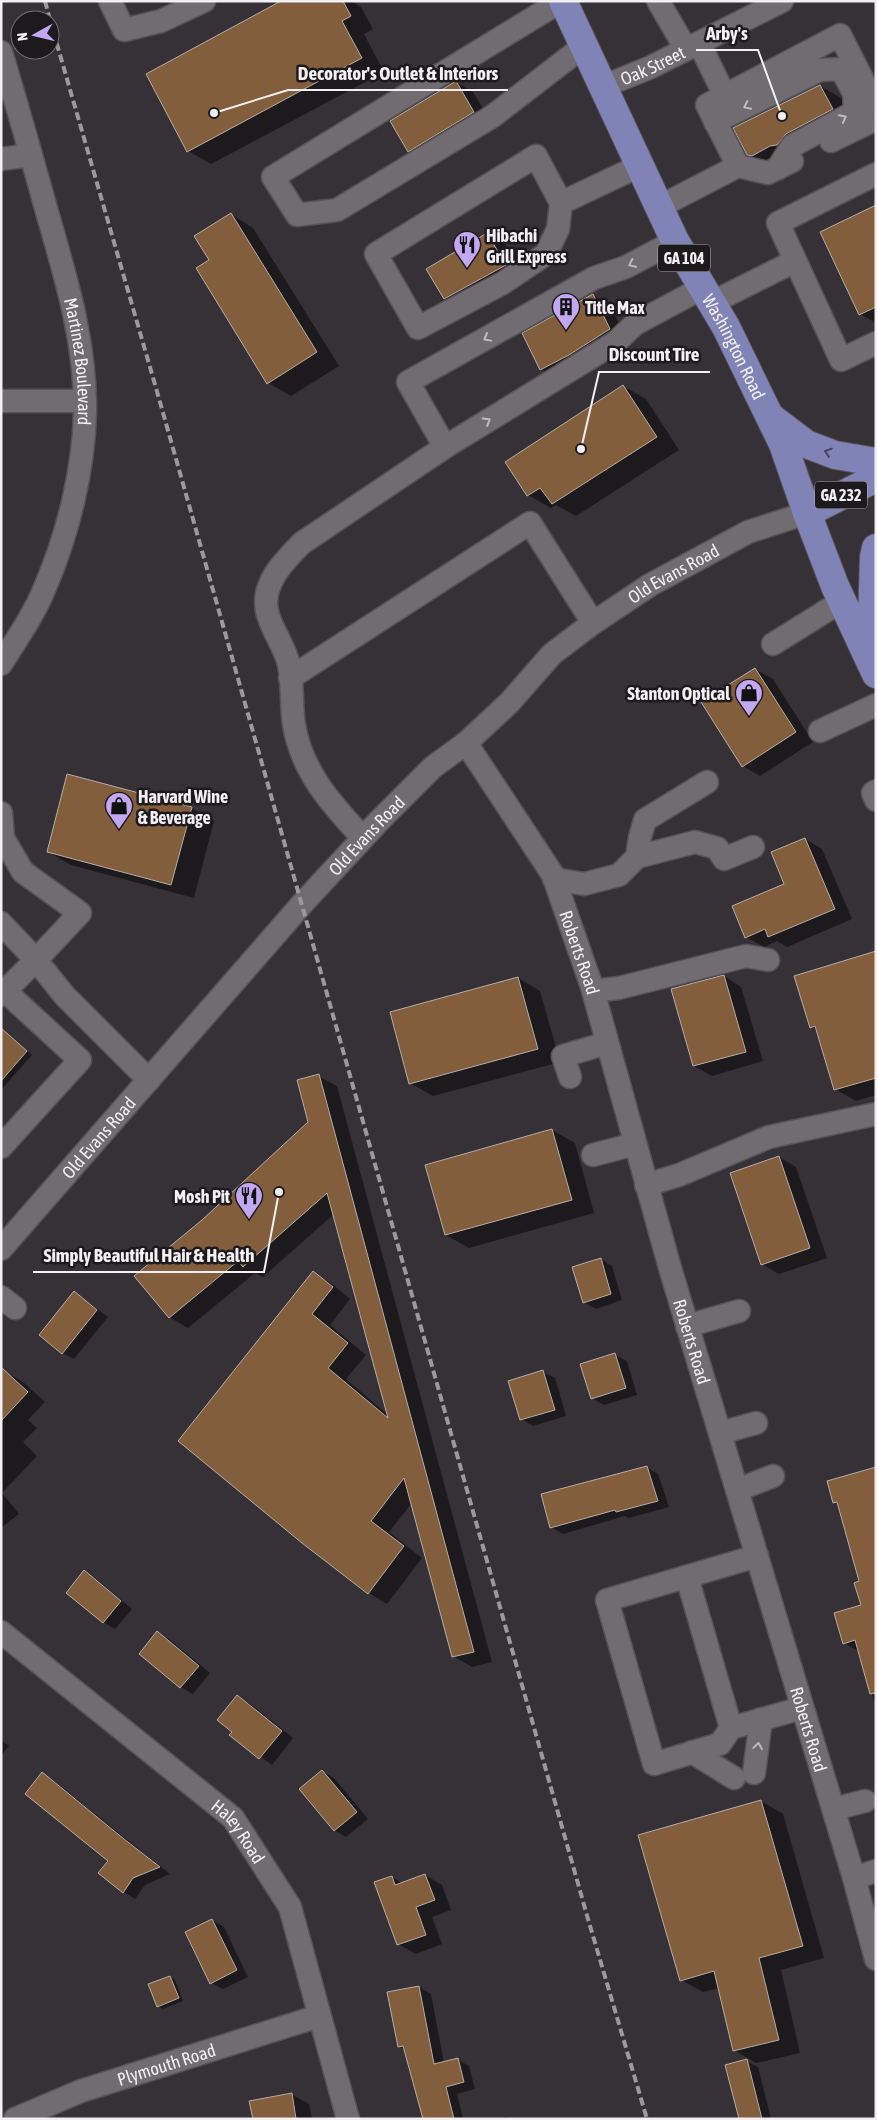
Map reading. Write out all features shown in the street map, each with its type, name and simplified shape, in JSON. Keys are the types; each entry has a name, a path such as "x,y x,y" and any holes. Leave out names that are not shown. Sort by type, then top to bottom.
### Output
{"main road":[{"name":"Washington Road","path":"562,1 585,45 602,87 675,241 726,327 783,444 806,513 842,601 873,669"},
{"path":"770,417 806,444 834,455 876,462"},
{"name":"GA 232","path":"806,513 876,478"},
{"path":"873,669 874,557 876,548"}],"street":[{"path":"110,1 124,30 161,21 204,1"},
{"path":"562,1 273,176 297,215 337,210 493,116 585,45"},
{"path":"658,1 692,46 725,96"},
{"name":"Oak Street","path":"602,87 651,67 782,1"},
{"path":"738,166 707,105 840,35 876,106"},
{"name":"Martinez Boulevard","path":"1,52 68,283 76,320 85,401 77,485 66,529 46,587 1,664"},
{"path":"715,122 820,70 841,69 854,93 855,112 792,146 778,168"},
{"path":"659,207 738,166 768,173 876,119"},
{"path":"1,159 31,155"},
{"path":"536,156 561,203 558,228 546,254 503,283 418,328 376,254 536,156"},
{"path":"561,203 639,166"},
{"path":"876,174 778,223 841,360 876,343"},
{"path":"445,447 408,382 594,278 626,267 675,241"},
{"path":"362,838 329,801 316,782 301,751 294,725 289,664 267,613 267,592 273,577 284,561 302,543 445,447 616,342 635,324 796,261"},
{"path":"1,401 85,401"},
{"name":"Old Evans Road","path":"1,1249 362,838 433,766 466,743 509,704 552,654 593,623 650,585 748,532 806,513"},
{"path":"290,678 530,524 593,623"},
{"path":"773,644 842,601"},
{"path":"820,731 876,705"},
{"name":"Roberts Road","path":"466,743 554,879 593,991 687,1326 834,1809 876,1959"},
{"path":"637,857 645,820 707,782"},
{"path":"876,791 873,793 876,800"},
{"path":"1,813 3,838 23,872 80,913 3,993 80,1060 1,1147"},
{"path":"554,879 584,884 619,875 637,857 695,842 717,848 724,859 753,847"},
{"path":"1,922 36,960 64,995 149,1080"},
{"path":"593,991 619,988 746,956 768,960"},
{"path":"570,1077 563,1056 607,1043"},
{"path":"646,1184 679,1175 769,1137 876,1114"},
{"path":"593,1155 635,1144"},
{"path":"687,1326 739,1311"},
{"path":"720,1433 756,1423"},
{"path":"737,1490 773,1476"},
{"path":"757,1556 607,1600 654,1764 720,1744 731,1728 802,1708"},
{"path":"687,1577 731,1728"},
{"name":"Haley Road","path":"1,1632 233,1818 290,1907 348,2119"},
{"path":"692,1752 744,1775 761,1719"},
{"path":"834,1809 864,1801"},
{"path":"854,1878 876,1871"},
{"name":"Plymouth Road","path":"15,2119 81,2092 319,2016"}],"building":[{"path":"281,1 343,1 351,16 342,21 362,58 187,152 146,74"},
{"path":"456,81 474,112 408,152 390,121"},
{"path":"820,85 833,109 786,134 777,145 770,146 752,156 747,155 733,128"},
{"path":"876,205 876,307 859,315 820,232"},
{"path":"231,213 317,352 267,384 196,268 209,260 194,236"},
{"name":"Hibachi Grill Express","path":"487,233 506,265 444,299 426,269"},
{"name":"Title Max","path":"593,294 610,329 569,355 540,370 522,333"},
{"path":"623,385 657,437 552,504 540,488 527,496 505,462"},
{"name":"Stanton Optical","path":"755,668 796,732 742,767 701,702"},
{"name":"Harvard Wine & Beverage","path":"67,774 192,807 171,885 47,852"},
{"path":"805,838 835,909 768,937 765,929 745,938 732,906 784,884 771,852"},
{"path":"876,951 876,1078 834,1090 815,1026 810,1028 794,976"},
{"path":"724,975 746,1052 693,1066 671,989"},
{"path":"518,977 538,1049 409,1084 390,1012"},
{"path":"1,1028 27,1051 1,1081"},
{"path":"319,1074 474,1652 452,1657 404,1478 371,1521 404,1546 368,1594 302,1543 178,1441 313,1271 333,1287 312,1314 348,1343 328,1368 388,1418 327,1193 243,1267 238,1261 169,1318 134,1276 202,1220 308,1122 297,1080"},
{"path":"552,1129 572,1200 445,1235 425,1165"},
{"path":"779,1156 810,1248 761,1265 730,1173"},
{"path":"601,1258 611,1294 583,1303 572,1267"},
{"path":"74,1291 97,1310 62,1354 39,1335"},
{"path":"615,1353 626,1388 591,1399 580,1364"},
{"path":"1,1367 28,1392 1,1421"},
{"path":"543,1370 555,1410 520,1420 508,1381"},
{"path":"647,1466 658,1501 616,1512 615,1510 550,1528 541,1494"},
{"path":"876,1467 876,1693 870,1694 855,1640 843,1644 834,1613 861,1605 854,1583 859,1581 837,1502 833,1503 827,1481"},
{"path":"84,1570 121,1601 103,1623 66,1593"},
{"path":"157,1631 199,1666 180,1688 139,1654"},
{"path":"237,1695 282,1731 259,1759 229,1735 232,1732 217,1720"},
{"path":"322,1770 357,1812 334,1831 299,1789"},
{"path":"42,1772 160,1867 133,1878 123,1893 98,1873 108,1861 25,1794"},
{"path":"761,1800 803,1946 759,1958 779,2040 733,2051 714,1971 680,1981 638,1835"},
{"path":"425,1874 435,1900 416,1907 426,1935 397,1945 374,1882 392,1876 395,1885"},
{"path":"212,1919 237,1970 210,1984 185,1932"},
{"path":"170,1976 179,1998 157,2007 148,1984"},
{"path":"419,1986 434,2064 458,2058 464,2082 446,2087 454,2119 423,2119 403,2046 398,2047 387,1992"},
{"path":"747,2059 762,2119 739,2119 725,2065"},
{"path":"292,2093 296,2119 253,2119 249,2101"}],"railway":[{"path":"45,1 47,10"},
{"path":"60,55 156,388 588,1919 647,2119"}],"place":[{"name":"Decorator's Outlet & Interiors","path":"214,113"},
{"name":"Arby's","path":"782,116"},
{"name":"Hibachi Grill Express","path":"467,269"},
{"name":"Title Max","path":"566,331"},
{"name":"Discount Tire","path":"581,449"},
{"name":"Stanton Optical","path":"749,717"},
{"name":"Harvard Wine & Beverage","path":"119,830"},
{"name":"Simply Beautiful Hair & Health","path":"279,1192"},
{"name":"Mosh Pit","path":"249,1220"}]}
